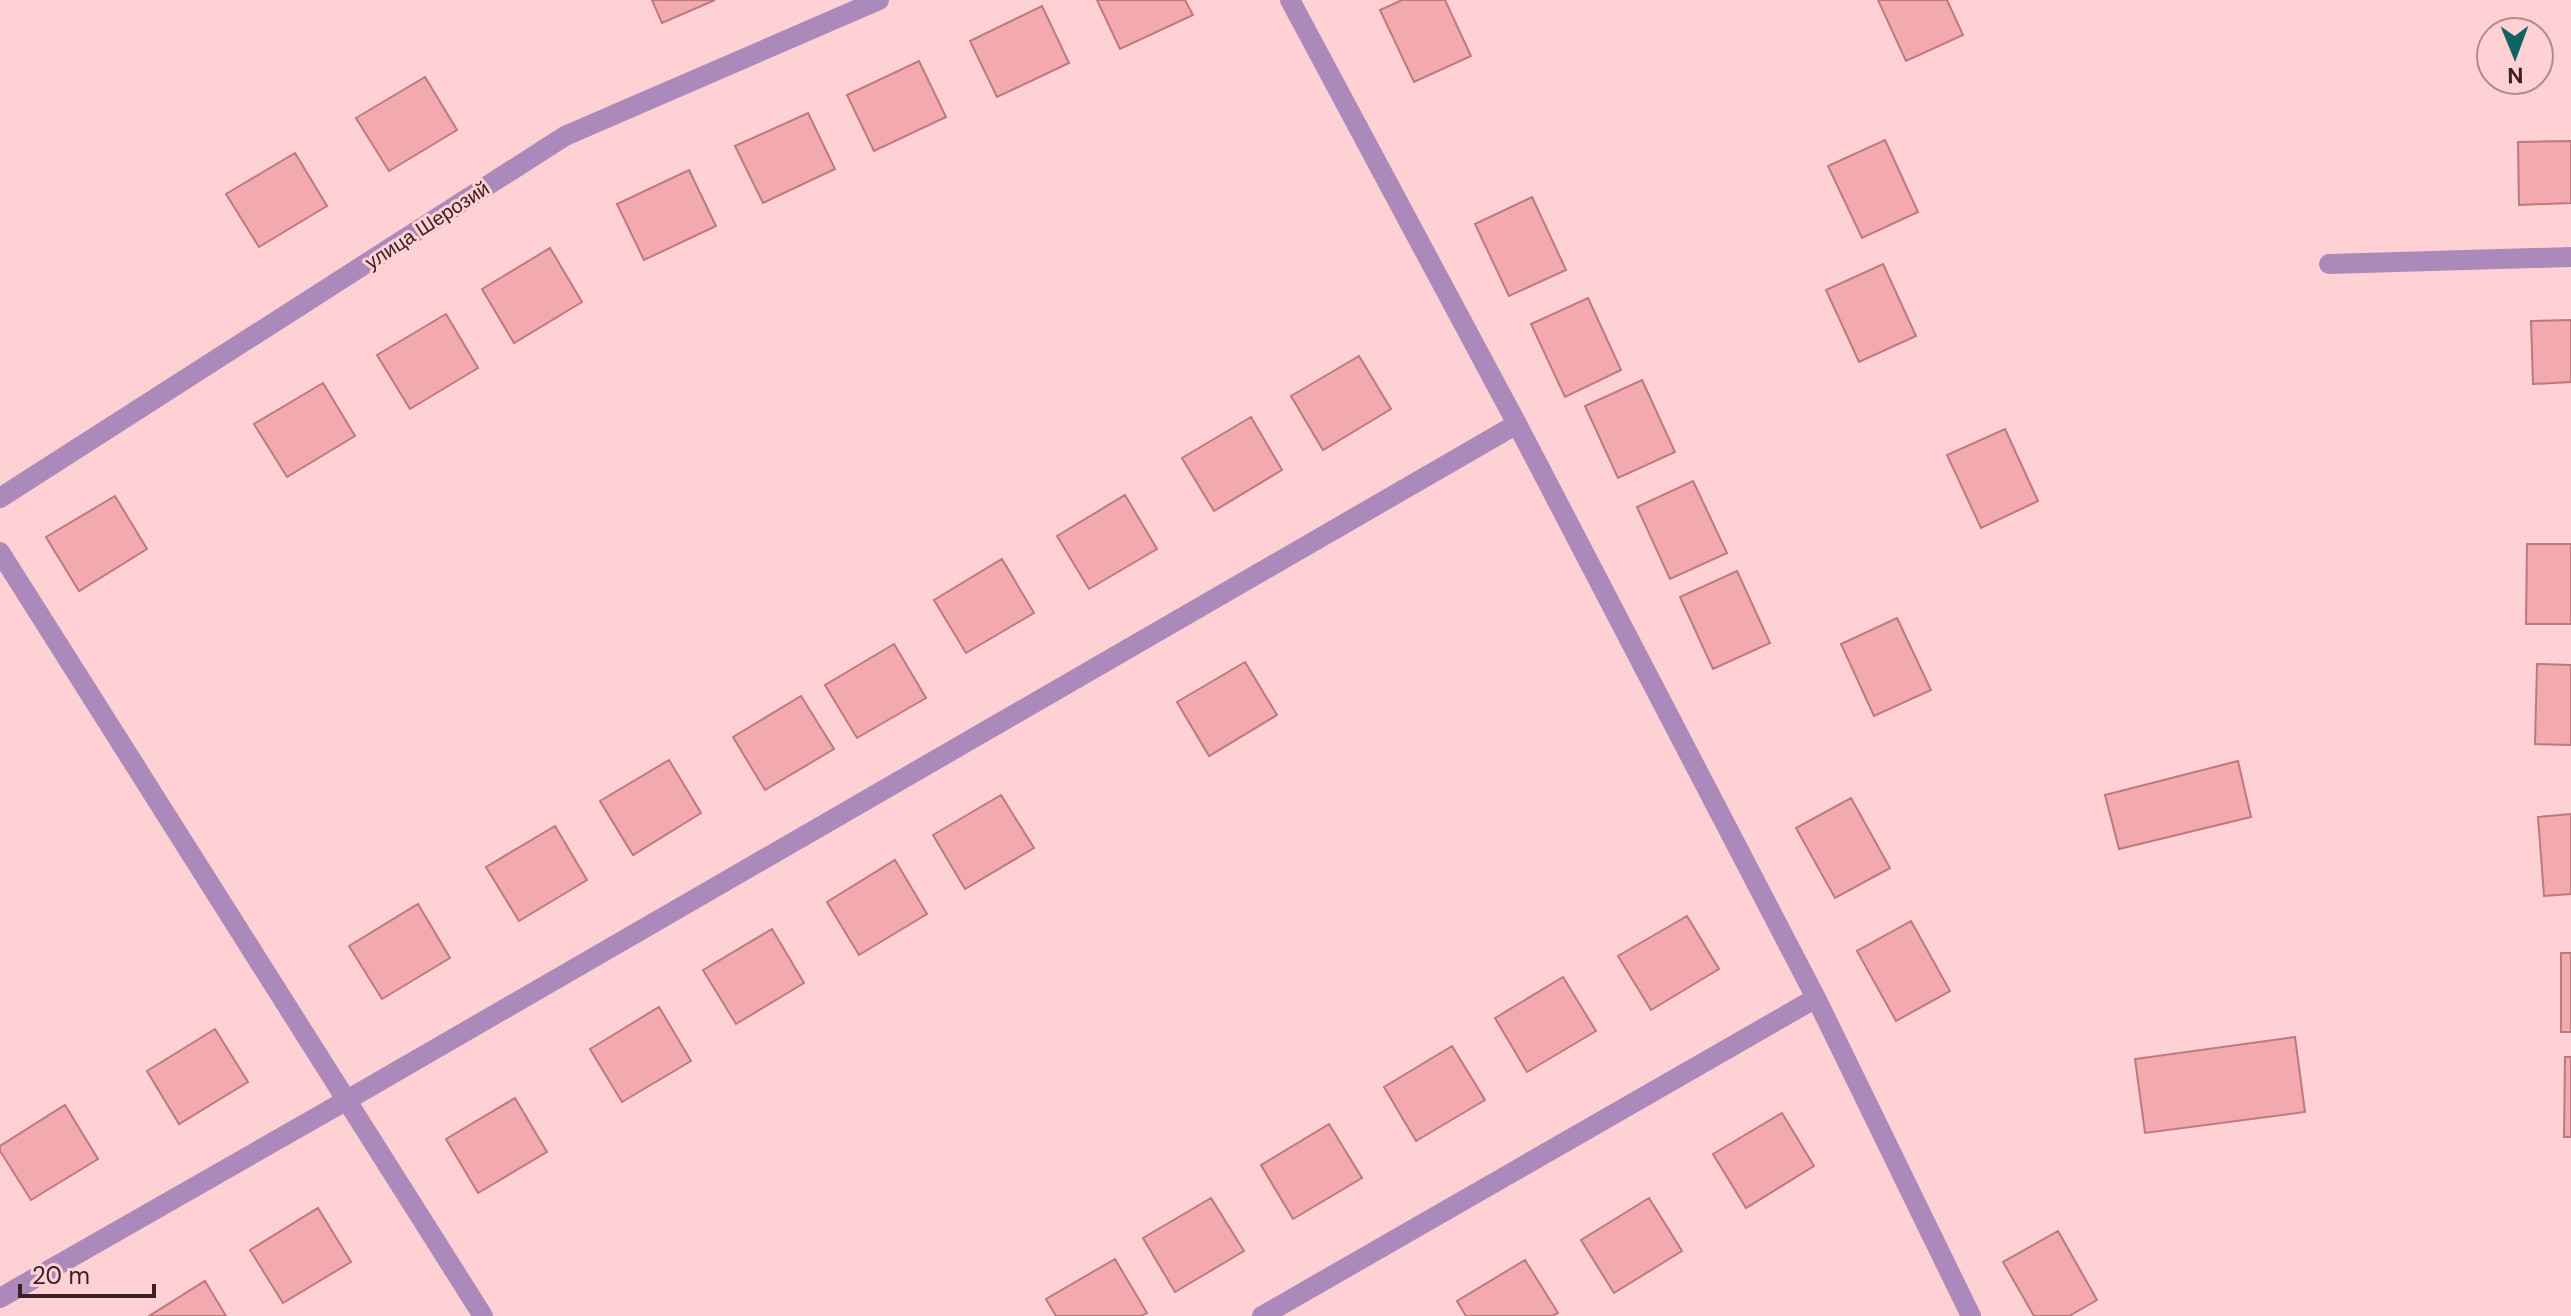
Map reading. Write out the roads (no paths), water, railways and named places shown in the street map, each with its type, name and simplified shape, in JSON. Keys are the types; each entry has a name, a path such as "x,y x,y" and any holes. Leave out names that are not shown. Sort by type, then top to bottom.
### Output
{"street":[{"name":"улица Шерозий","path":"0,498 565,136 879,0"},
{"path":"1290,0 1517,424 1816,998 1971,1316"},
{"path":"2329,264 2571,257"},
{"path":"0,1298 1517,424"},
{"path":"0,552 483,1316"},
{"path":"1262,1316 1816,998"}]}
